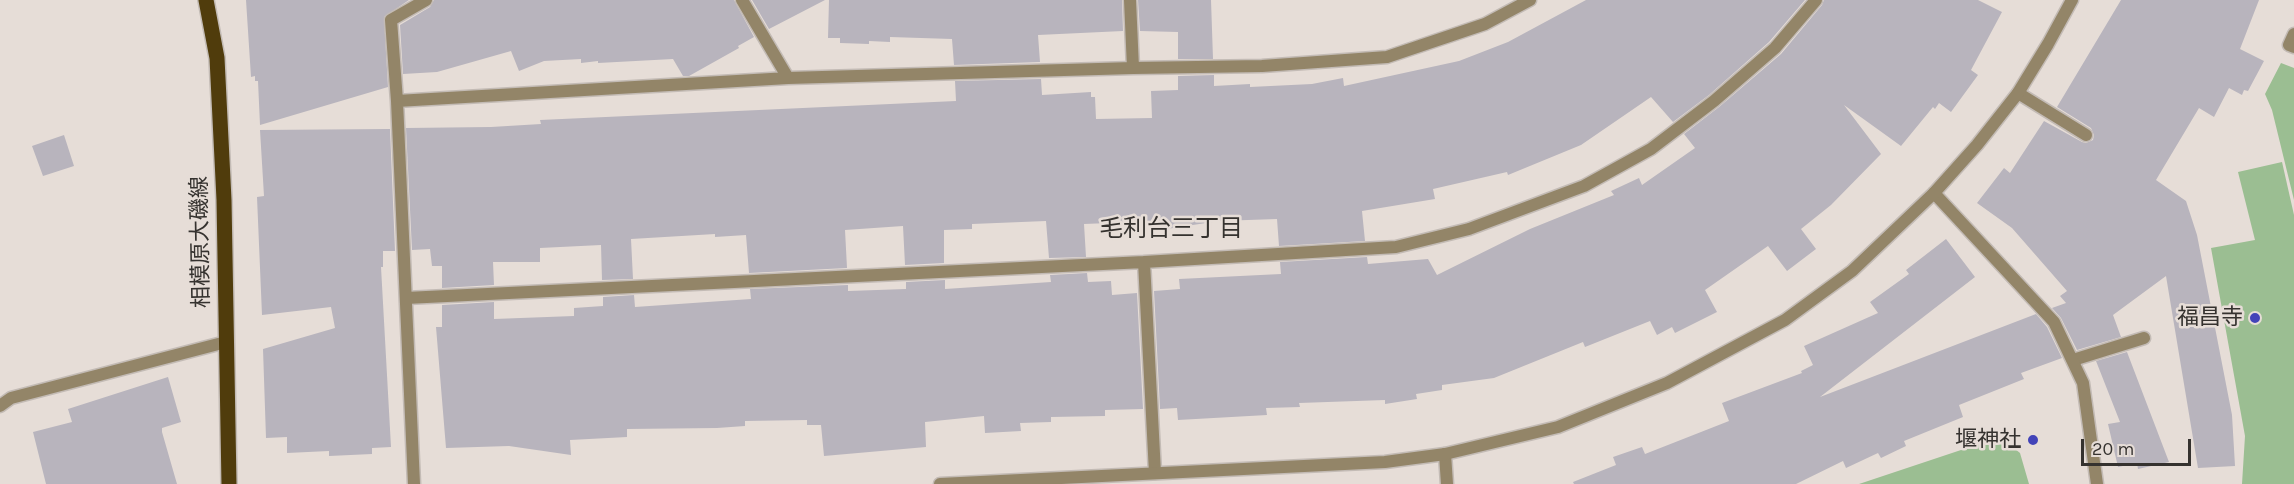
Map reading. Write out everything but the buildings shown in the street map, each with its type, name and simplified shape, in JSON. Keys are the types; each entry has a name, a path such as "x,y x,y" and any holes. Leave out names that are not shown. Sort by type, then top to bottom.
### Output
{"main road":[{"name":"相模原大磯線","path":"206,0 217,58 224,200 229,484"}],"street":[{"path":"414,484 397,101 391,20 426,0"},
{"path":"742,0 788,78"},
{"path":"1130,0 1133,68"},
{"path":"397,101 788,78 1262,66 1387,57 1485,24 1530,0"},
{"path":"406,298 1144,262 1396,247 1469,229 1584,186 1651,149 1714,102 1775,48 1816,0"},
{"path":"940,484 1385,462 1445,454 1558,427 1667,383 1785,320 1852,271 1934,193 1977,145 2018,93 2072,0"},
{"path":"2018,93 2086,135"},
{"path":"1934,193 2054,322 2083,383 2097,484"},
{"path":"1144,262 1155,472"},
{"path":"2073,360 2144,338"},
{"path":"0,406 11,398 226,342"},
{"path":"1445,454 1447,484"}],"green space":[{"path":"2281,63 2294,68 2294,200 2272,110 2265,94"},
{"name":"福昌寺","path":"2282,162 2294,215 2294,484 2242,484 2245,436 2211,248 2255,240 2238,172"},
{"path":"2000,437 2020,453 2029,484 1859,484"}],"place":[{"name":"福昌寺","path":"2255,318"},
{"name":"堰神社","path":"2033,440"}],"district":[{"name":"毛利台三丁目","path":"1171,229"}]}
